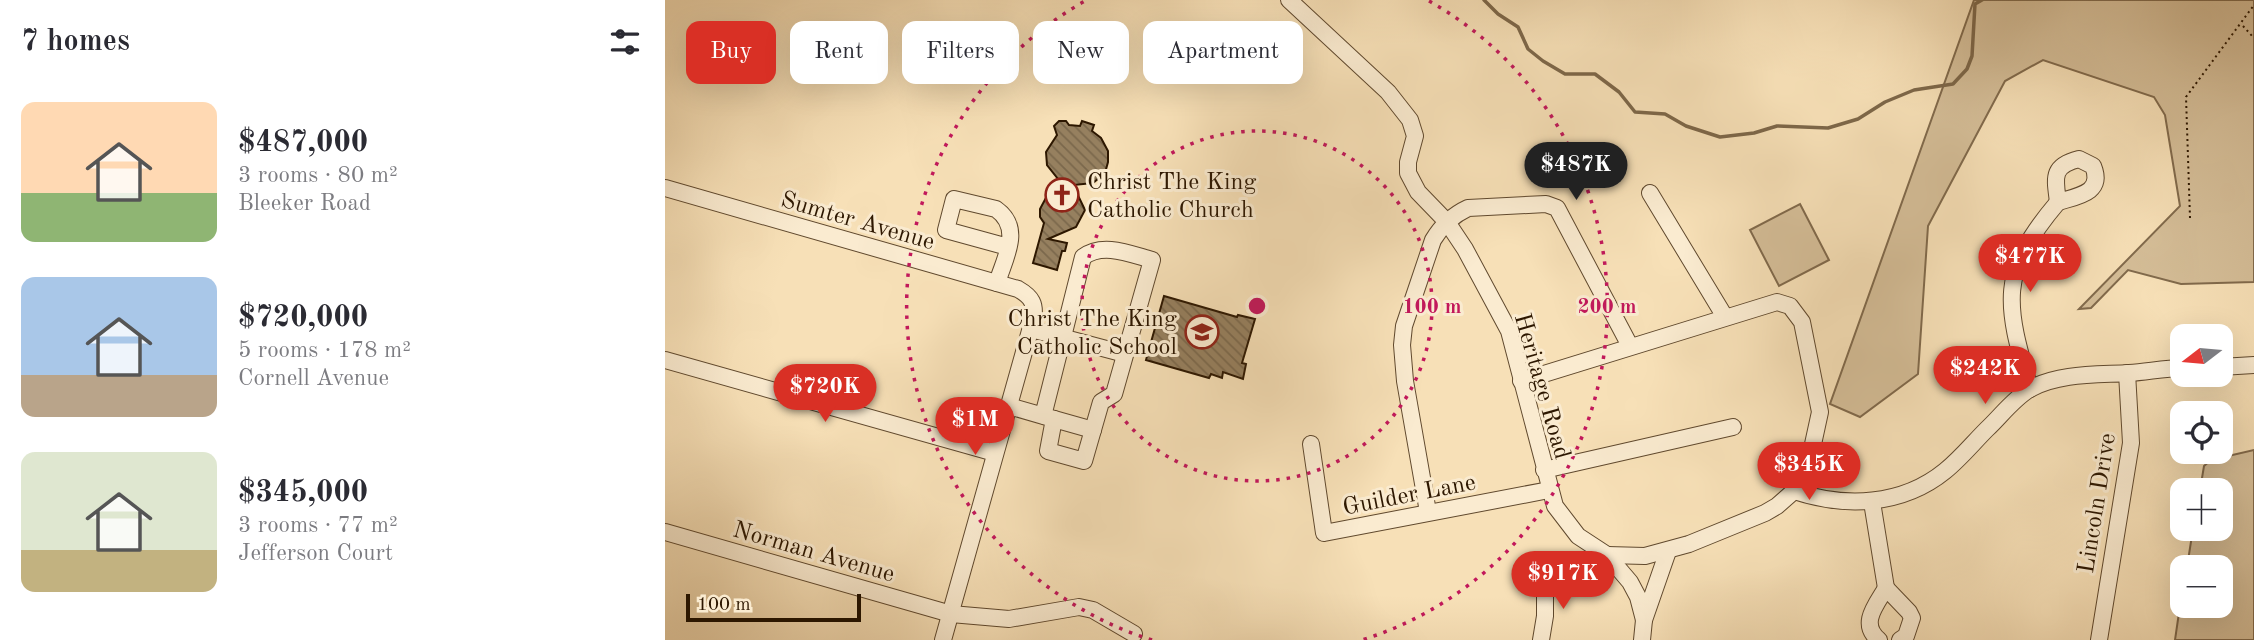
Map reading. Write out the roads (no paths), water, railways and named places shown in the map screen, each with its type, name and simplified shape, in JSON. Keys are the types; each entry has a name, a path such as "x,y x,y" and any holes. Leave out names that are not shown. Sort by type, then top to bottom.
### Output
{"street":[{"name":"Heritage Road","path":"1289,0 1388,92 1414,128 1408,173 1412,183 1447,222 1465,249 1509,331 1549,491 1561,517 1578,536 1607,555 1630,582 1638,597 1644,620"},
{"name":"Sumter Avenue","path":"665,188 1018,289 1029,295 1034,303 1031,329"},
{"path":"1650,193 1724,317"},
{"path":"2029,389 2012,322 2011,292 2020,256 2028,240 2058,202"},
{"path":"1428,512 1405,381 1402,345 1404,326 1433,240 1457,213 1468,208 1546,204 1557,208 1630,346"},
{"path":"997,283 1009,247"},
{"path":"1110,249 1152,260 1125,354 1114,394 1101,402 1084,461 1048,451 1048,417 1063,338 1083,257 1092,250 1110,249"},
{"path":"1521,381 1777,302 1790,306 1802,322 1820,412 1811,458 1794,491 1765,513 1668,551 1645,556 1607,555"},
{"path":"943,640 1031,329 1125,354"},
{"path":"665,360 995,453"},
{"path":"2233,366 2254,365"},
{"path":"1794,491 1829,500 1872,502 1906,494 1945,472 2029,389 2088,374 2170,369"},
{"name":"Lincoln Drive","path":"2099,640 2131,443 2127,373"},
{"path":"1009,406 1093,430"},
{"path":"1544,470 1733,426"},
{"name":"Guilder Lane","path":"1311,444 1324,533 1549,491"},
{"path":"1872,502 1886,587 1912,618 1906,636 1900,640"},
{"name":"Norman Avenue","path":"665,533 951,614 1009,619 1079,607 1093,610 1134,634"},
{"name":"Heritage Road","path":"1642,640 1644,620 1668,551"},
{"path":"1541,640 1545,616 1545,579"},
{"path":"1879,640 1868,627 1868,621 1886,587"}],"waterway":[{"path":"1484,0 1498,14 1518,27 1528,49 1565,74 1595,74 1619,92 1635,112 1665,114 1686,126 1720,137 1754,133 1777,126 1828,128 1858,119 1885,102 1914,90 1953,84 1967,69 1972,56 1975,4 1982,0"}],"place":[{"name":"Christ The King Catholic Church","path":"1062,195"},
{"name":"Christ The King Catholic School","path":"1202,332"}]}
